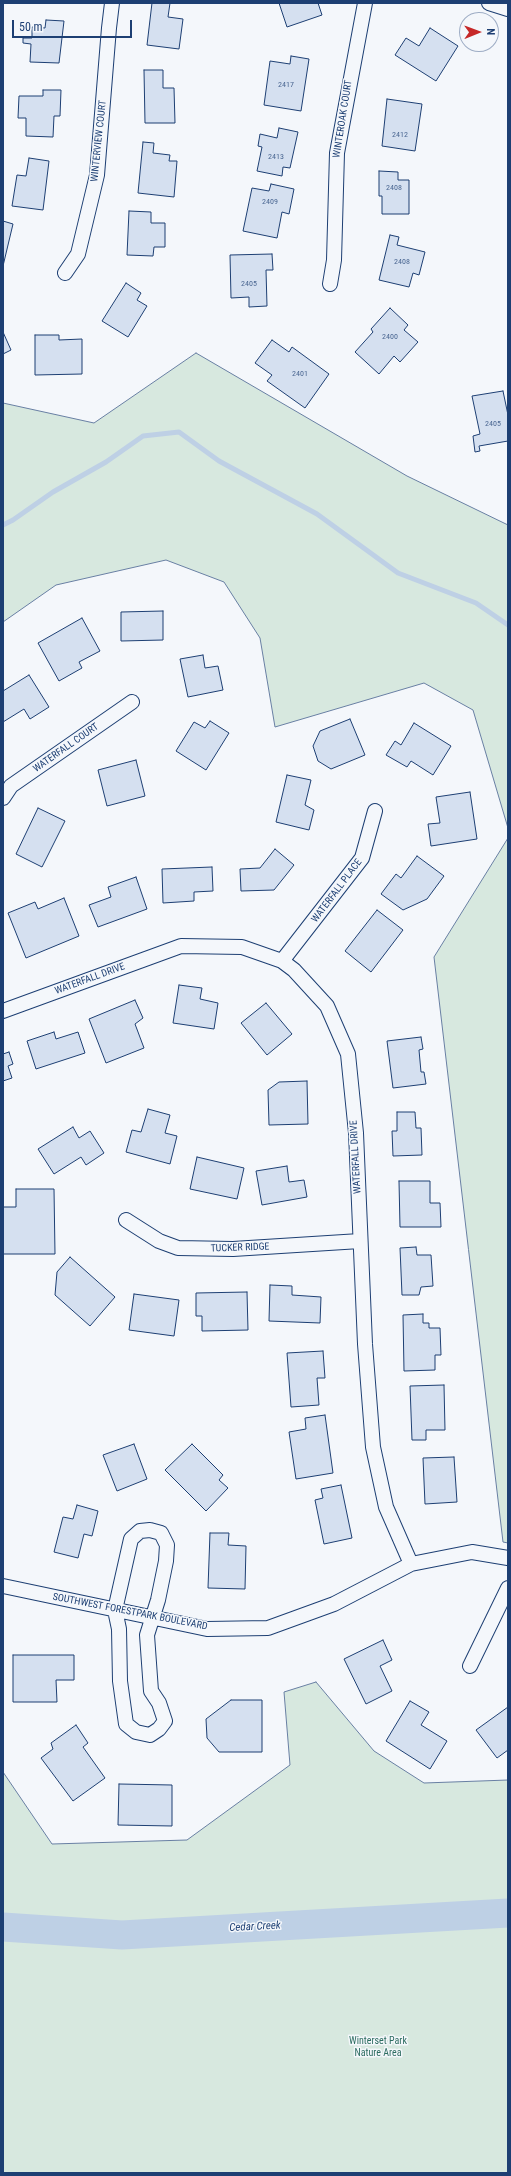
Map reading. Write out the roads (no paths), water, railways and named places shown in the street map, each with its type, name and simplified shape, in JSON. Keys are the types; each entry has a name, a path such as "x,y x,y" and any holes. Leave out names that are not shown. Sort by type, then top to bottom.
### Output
{"street":[{"name":"WINTERVIEW COURT","path":"65,273 78,254 97,175 108,28 112,3"},
{"name":"WINTEROAK COURT","path":"330,284 334,260 337,153 366,3"},
{"path":"489,3 508,8"},
{"name":"WATERFALL COURT","path":"3,798 11,786 132,702"},
{"name":"WATERFALL PLACE","path":"282,961 362,858 375,812"},
{"name":"WATERFALL DRIVE","path":"3,1010 181,946 242,947 282,961 294,970 327,1006 348,1054 356,1133 360,1241 373,1447 386,1507 411,1564"},
{"name":"TUCKER RIDGE","path":"126,1220 159,1241 178,1248 233,1250 360,1241"},
{"path":"150,1530 161,1533 167,1545 166,1561 154,1617 148,1635 151,1691 158,1703 165,1721 159,1729 150,1735 136,1732 126,1724 120,1681 119,1629 115,1610 131,1539 140,1531 150,1530"},
{"path":"411,1564 472,1552 508,1558"},
{"name":"SOUTHWEST FORESTPARK BOULEVARD","path":"3,1586 207,1629 268,1628 334,1604 411,1564"},
{"path":"470,1666 508,1588"}],"waterway":[{"path":"3,525 13,520 53,492 106,462 143,436 179,432 219,461 317,514 398,573 476,603 508,625"},
{"name":"Cedar Creek","path":"3,1927 122,1935 508,1913"}],"park label":[{"name":"Winterset Park Nature Area","path":"378,2046"}]}
